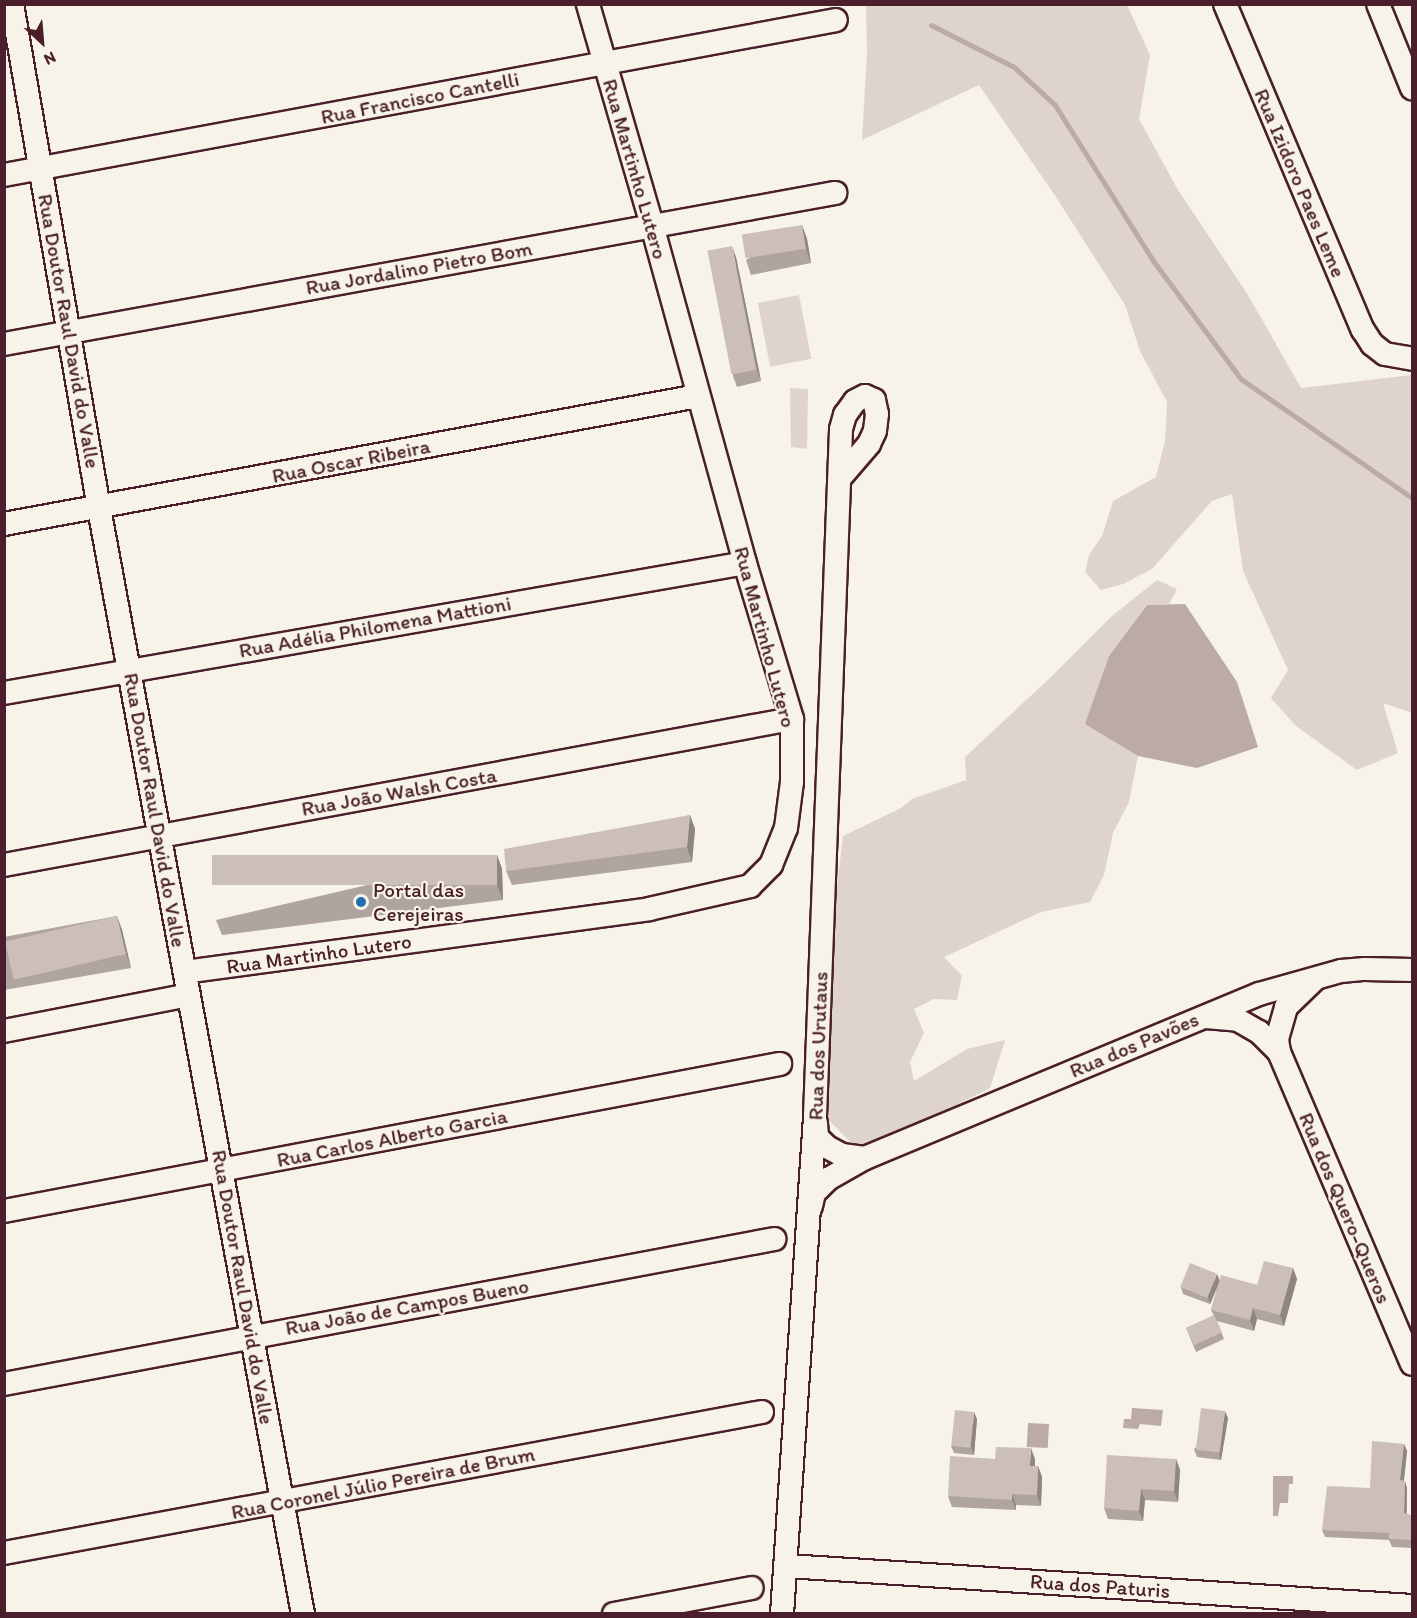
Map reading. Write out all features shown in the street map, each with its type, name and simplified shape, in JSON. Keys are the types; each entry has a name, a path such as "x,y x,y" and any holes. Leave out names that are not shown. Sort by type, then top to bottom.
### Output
{"street":[{"name":"Rua Doutor Raul David do Valle","path":"12,4 99,508 303,1614"},
{"name":"Rua Martinho Lutero","path":"185,972 649,909 750,886 771,865 786,828 792,782 792,719 745,563 652,225 588,4"},
{"name":"Rua Izidoro Paes Leme","path":"1225,4 1363,330 1372,344 1385,354 1413,359"},
{"path":"1378,4 1413,88"},
{"name":"Rua Francisco Cantelli","path":"4,175 836,20"},
{"name":"Rua Jordalino Pietro Bom","path":"4,344 835,193"},
{"name":"Rua Oscar Ribeira","path":"4,524 698,396"},
{"name":"Rua dos Urutaus","path":"782,1614 787,1566 815,1116 840,478"},
{"name":"Rua Adélia Philomena Mattioni","path":"4,693 745,563"},
{"name":"Rua João Walsh Costa","path":"4,865 792,719"},
{"name":"Rua dos Pavões","path":"808,1218 814,1193 828,1179 865,1158 1202,1016 1319,975 1365,969 1413,970"},
{"name":"Rua dos Quero-Queros","path":"1319,975 1286,1007 1277,1039 1279,1052 1413,1364"},
{"path":"4,1031 189,995"},
{"name":"Rua dos Quero-Queros","path":"1202,1016 1238,1020 1259,1032 1279,1052"},
{"name":"Rua Carlos Alberto Garcia","path":"4,1212 780,1064"},
{"path":"815,1116 817,1137 827,1147 842,1155 865,1158"},
{"name":"Rua João de Campos Bueno","path":"4,1384 252,1335 774,1239"},
{"name":"Rua Coronel Júlio Pereira de Brum","path":"4,1553 762,1412"},
{"name":"Rua dos Paturis","path":"787,1566 1413,1606"},
{"path":"614,1614 752,1588"}],"shaded area":[{"path":"866,5 1127,5 1150,55 1139,119 1178,190 1248,295 1301,388 1412,375 1412,713 1383,703 1398,753 1357,770 1296,726 1271,698 1288,670 1243,571 1232,494 1212,501 1152,569 1123,584 1101,590 1085,572 1089,555 1102,536 1113,501 1156,477 1165,441 1167,402 1140,351 1125,305 1056,197 979,85 862,140 867,53"},
{"path":"799,295 811,359 770,367 758,303"},
{"path":"790,388 808,389 807,449 791,447"},
{"path":"1157,580 1177,589 1169,604 1147,605 1109,656 1086,724 1138,756 1129,802 1113,833 1104,875 1090,902 1041,912 944,957 962,976 957,1000 934,999 914,1009 924,1033 910,1062 914,1081 967,1049 1005,1040 990,1088 893,1137 855,1147 823,1114 830,945 843,836 901,808 912,799 966,780 965,757 1112,616"},
{"path":"1185,604 1237,682 1258,747 1197,768 1138,756 1085,724 1109,656 1147,605"},
{"path":"1132,1408 1163,1410 1161,1426 1140,1424 1138,1429 1123,1428 1124,1419 1131,1419"},
{"path":"1028,1423 1049,1424 1048,1448 1027,1447"},
{"path":"1273,1476 1293,1476 1293,1484 1289,1484 1288,1503 1280,1503 1278,1516 1273,1516"}],"building":[{"path":"802,225 806,249 746,258 742,235"},
{"path":"732,246 756,370 732,374 707,251"},
{"path":"690,815 687,847 506,871 504,849"},
{"path":"212,855 497,855 497,885 212,885"},
{"path":"117,916 126,954 14,980 5,942"},
{"path":"1264,1261 1293,1268 1280,1315 1253,1308 1250,1320 1211,1310 1221,1275 1257,1285"},
{"path":"1190,1263 1217,1274 1207,1298 1180,1287"},
{"path":"1214,1315 1222,1332 1194,1345 1186,1328"},
{"path":"1201,1408 1225,1411 1220,1453 1196,1450"},
{"path":"955,1410 974,1412 970,1448 951,1446"},
{"path":"1372,1441 1404,1444 1400,1480 1405,1481 1404,1513 1413,1516 1413,1540 1389,1539 1389,1533 1322,1530 1327,1486 1370,1488"},
{"path":"996,1447 1031,1448 1030,1466 1038,1466 1037,1495 1012,1494 1012,1500 948,1496 950,1456 995,1459"},
{"path":"1107,1455 1176,1459 1174,1491 1141,1489 1139,1511 1104,1508"}],"waterway":[{"path":"931,25 1014,67 1055,105 1154,262 1241,379 1412,498"}],"place":[{"name":"Portal das Cerejeiras","path":"361,902"}]}
